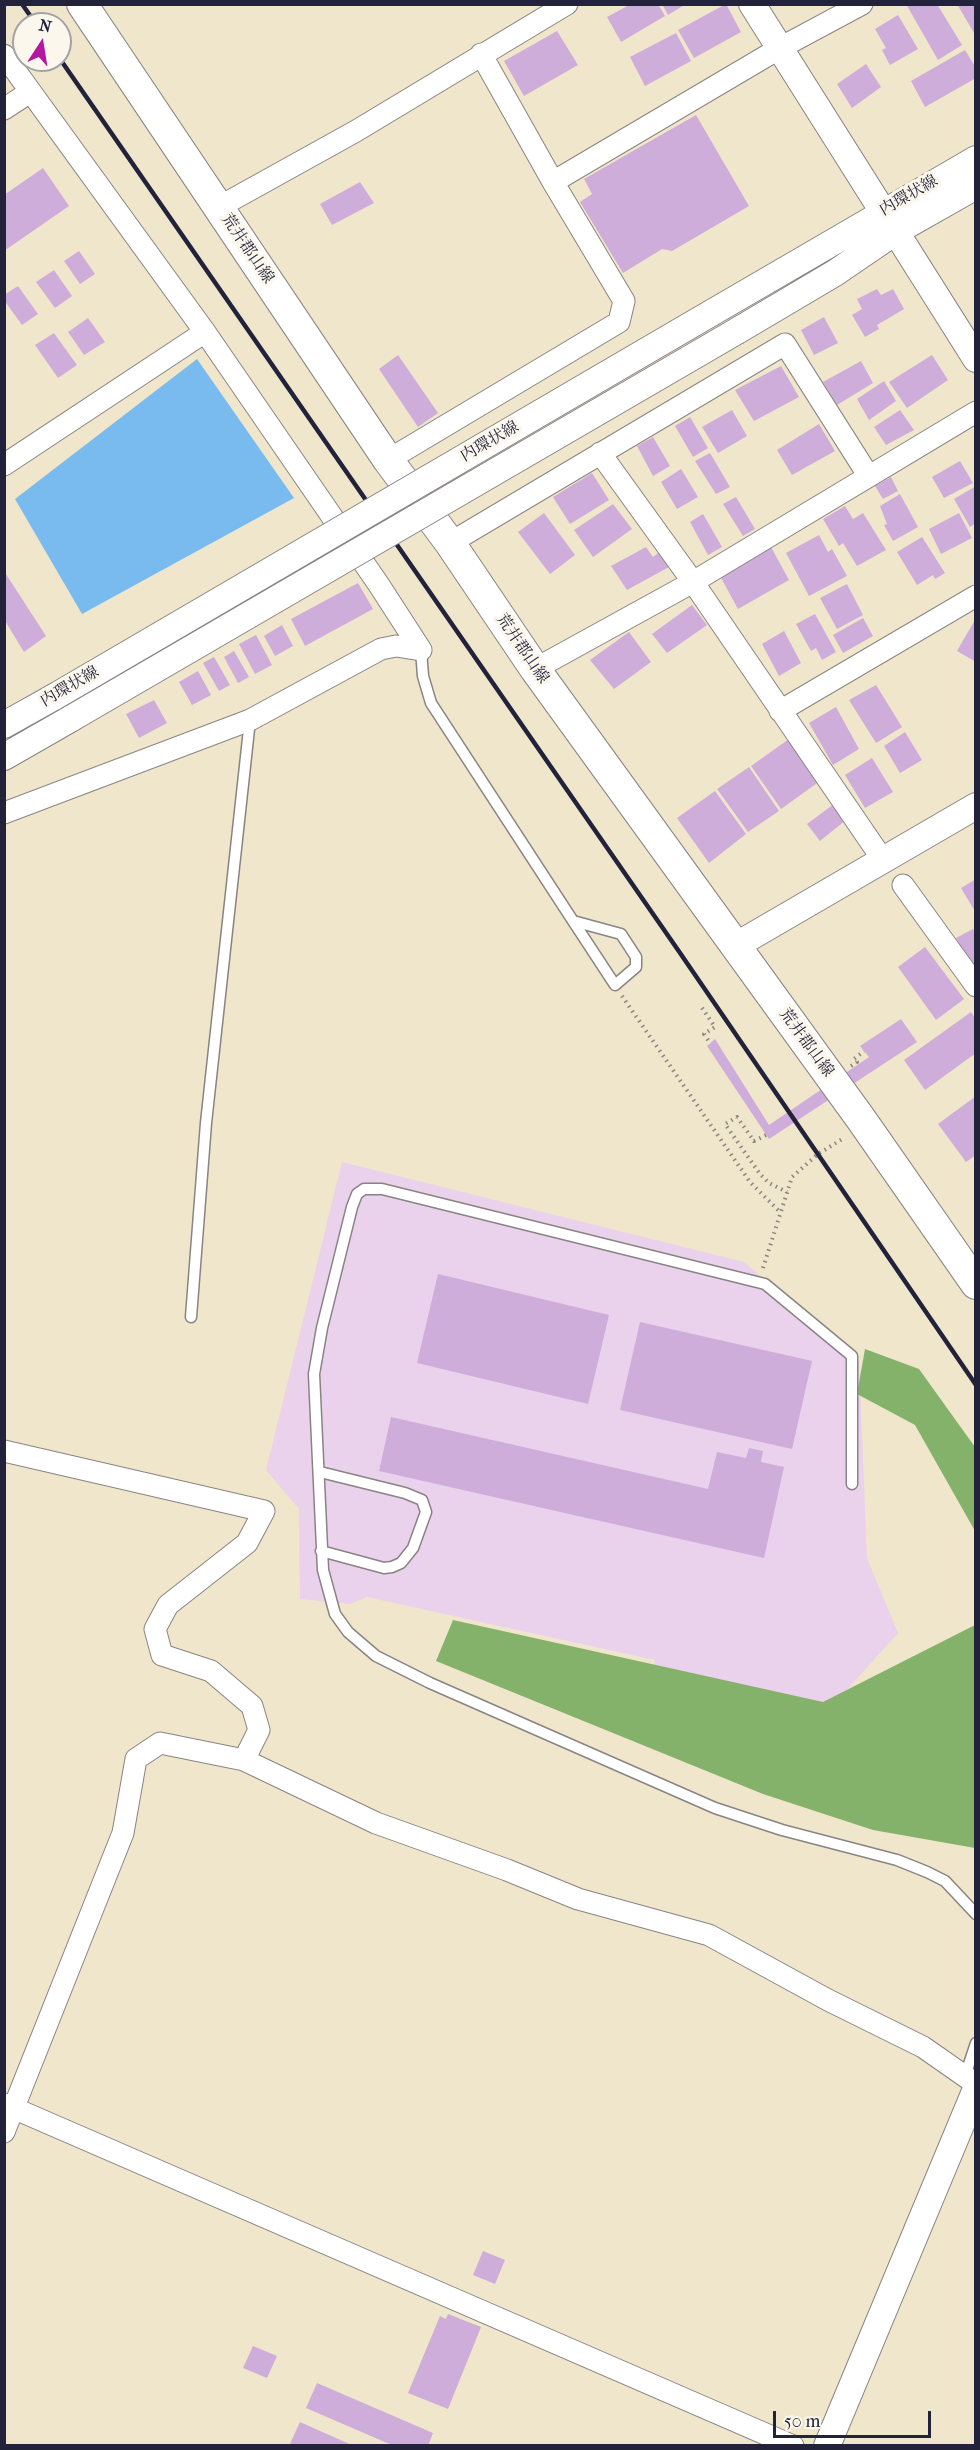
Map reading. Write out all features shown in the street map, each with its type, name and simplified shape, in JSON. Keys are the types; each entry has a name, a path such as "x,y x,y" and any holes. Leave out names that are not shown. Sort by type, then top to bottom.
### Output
{"main road":[{"name":"荒井郡山線","path":"82,4 388,460 450,543 535,669 861,1119 975,1284"}],"street":[{"path":"219,207 356,131 567,4"},
{"path":"752,4 975,359"},
{"path":"553,182 780,48 862,4"},
{"path":"388,460 619,322 624,301 553,182 481,54"},
{"path":"4,55 205,332 380,585 422,650"},
{"path":"4,109 30,92"},
{"name":"内環状線","path":"4,757 835,273 888,222 975,159"},
{"path":"888,222 975,186"},
{"name":"内環状線","path":"4,725 713,312 888,222"},
{"path":"4,465 205,332"},
{"path":"450,543 785,344 868,475"},
{"path":"535,669 693,582 975,412"},
{"path":"600,453 693,582 883,860"},
{"path":"780,711 975,596"},
{"path":"4,813 250,720 381,649 396,646 422,650"},
{"path":"735,946 975,806"},
{"path":"903,885 975,986"},
{"path":"4,1451 264,1510 248,1543 168,1605 155,1629 162,1655 211,1671 252,1706 259,1730 244,1760"},
{"path":"4,2132 10,2106 123,1833 136,1759 160,1743 244,1760 386,1827 507,1870 578,1899 709,1935 828,2000 923,2047 972,2083 827,2445"},
{"path":"10,2106 793,2445"}],"lane":[{"path":"422,650 423,676 430,703 573,921 615,985 636,967 636,957 621,934 573,921"},
{"path":"191,1317 206,1123 250,720"},
{"path":"852,1484 852,1356 758,1281 382,1189 364,1189 357,1194 316,1356 315,1374 323,1570 335,1614 359,1644 376,1656 430,1683 715,1808 782,1830 897,1860 927,1872 945,1881 975,1914"},
{"path":"320,1472 405,1492 422,1500 426,1512 413,1548 401,1563 392,1567 321,1551"},
{"path":"972,2083 975,2043"}],"path":[{"path":"615,985 750,1182 782,1213"},
{"path":"702,1008 715,1027 704,1034 710,1043"},
{"path":"847,1069 857,1062 855,1059 864,1051"},
{"path":"766,1135 754,1142 737,1117 725,1124 760,1174 769,1183 787,1192"},
{"path":"758,1281 792,1177 818,1154 847,1136"}],"shaded area":[{"path":"342,1162 744,1262 859,1361 867,1558 898,1633 827,1712 653,1674 655,1660 367,1597 350,1604 300,1599 299,1509 266,1470"}],"green space":[{"path":"865,1349 919,1369 975,1447 975,1531 915,1425 857,1394"},
{"path":"453,1620 823,1702 975,1625 975,1848 873,1830 763,1794 436,1661"}],"water":[{"path":"197,359 294,498 82,614 15,499"}],"building":[{"path":"631,4 658,4 665,16 621,42 607,17"},
{"path":"662,4 686,4 668,15"},
{"path":"726,4 741,32 694,58 678,30"},
{"path":"906,4 937,4 962,45 938,60"},
{"path":"957,4 976,4 976,32 974,33"},
{"path":"898,15 918,49 890,65 882,50 886,48 875,29"},
{"path":"557,31 578,65 524,96 504,61"},
{"path":"676,33 691,61 645,86 630,57"},
{"path":"965,50 976,68 976,78 925,107 911,81"},
{"path":"866,64 881,87 852,108 837,84"},
{"path":"696,115 749,206 672,251 662,249 623,273 580,202 592,194 584,179"},
{"path":"43,168 69,206 4,251 4,195"},
{"path":"360,182 374,203 332,225 320,204"},
{"path":"79,251 95,274 80,284 64,261"},
{"path":"54,270 72,296 55,308 36,282"},
{"path":"18,286 38,314 22,325 4,300 4,295"},
{"path":"877,289 881,295 893,289 904,309 877,325 879,329 865,337 852,315 862,309 857,299"},
{"path":"824,317 838,343 814,355 801,330"},
{"path":"88,318 105,342 84,355 68,332"},
{"path":"54,333 77,365 58,378 35,345"},
{"path":"398,355 438,413 418,427 379,369"},
{"path":"932,355 948,380 907,408 889,382"},
{"path":"861,361 873,383 837,405 823,382"},
{"path":"781,366 799,397 754,421 735,390"},
{"path":"884,381 896,401 869,420 857,399"},
{"path":"732,410 747,436 718,453 702,427"},
{"path":"900,410 914,430 886,445 874,427"},
{"path":"690,417 708,448 693,457 675,426"},
{"path":"819,424 835,451 792,475 777,450"},
{"path":"653,437 670,466 653,476 637,446"},
{"path":"710,453 730,487 716,494 695,461"},
{"path":"960,461 973,483 944,498 932,477"},
{"path":"681,469 698,497 677,509 661,482"},
{"path":"592,473 609,500 570,524 553,497"},
{"path":"891,477 898,491 883,499 875,486"},
{"path":"976,486 976,523 970,527 954,499"},
{"path":"900,494 918,527 893,541 884,525 887,524 880,506"},
{"path":"736,497 755,529 743,536 723,504"},
{"path":"613,504 632,529 593,557 574,530"},
{"path":"845,506 853,519 863,513 886,550 857,566 843,543 839,546 823,519"},
{"path":"544,513 575,555 550,574 518,532"},
{"path":"959,513 972,538 941,554 929,529"},
{"path":"703,514 722,547 708,555 690,522"},
{"path":"819,535 828,552 832,549 847,576 809,596 786,553"},
{"path":"922,537 945,573 935,579 933,575 917,585 897,552"},
{"path":"646,547 653,557 659,552 669,567 627,590 611,566"},
{"path":"771,547 789,580 738,609 720,576"},
{"path":"4,571 46,636 24,652 4,619"},
{"path":"358,583 373,609 305,646 291,619"},
{"path":"847,584 863,615 837,629 820,598"},
{"path":"692,605 707,625 667,653 652,634"},
{"path":"815,614 836,652 822,660 816,648 811,651 796,624"},
{"path":"863,618 873,636 843,653 833,635"},
{"path":"976,618 976,662 957,651"},
{"path":"282,625 293,646 275,656 264,636"},
{"path":"784,631 801,663 779,676 762,644"},
{"path":"629,632 651,662 614,689 590,660"},
{"path":"256,635 272,665 255,674 239,644"},
{"path":"234,651 249,677 238,683 224,657"},
{"path":"214,657 230,685 219,691 203,663"},
{"path":"198,671 211,695 192,705 179,682"},
{"path":"876,685 902,727 876,743 849,700"},
{"path":"154,700 167,723 139,738 126,714"},
{"path":"836,707 859,749 833,765 809,723"},
{"path":"905,732 922,760 900,773 884,746"},
{"path":"789,739 820,781 781,809 751,766"},
{"path":"872,758 893,792 865,808 845,775"},
{"path":"749,767 779,811 748,832 717,789"},
{"path":"715,791 746,834 709,863 677,818"},
{"path":"834,804 846,820 820,841 807,824"},
{"path":"976,879 976,913 961,888"},
{"path":"973,929 976,933 976,962 971,965 956,938"},
{"path":"925,947 964,999 936,1020 898,967"},
{"path":"971,1012 976,1019 976,1053 925,1090 904,1060"},
{"path":"901,1019 917,1042 769,1139 707,1046 715,1039 769,1125 869,1057 860,1046"},
{"path":"976,1096 976,1155 966,1162 938,1124"},
{"path":"438,1274 609,1315 588,1404 417,1363"},
{"path":"640,1322 812,1361 792,1449 620,1410"},
{"path":"391,1417 708,1489 717,1452 746,1458 749,1448 763,1451 761,1462 784,1467 764,1558 379,1471"},
{"path":"483,2251 505,2260 495,2284 473,2275"},
{"path":"448,2314 481,2327 448,2409 408,2393 440,2316 446,2319"},
{"path":"253,2346 277,2356 267,2378 243,2368"},
{"path":"317,2383 433,2433 428,2446 394,2446 306,2408"},
{"path":"300,2422 354,2446 289,2446"}],"railway":[{"path":"22,4 28,12"},
{"path":"69,72 678,950 976,1385"}]}
